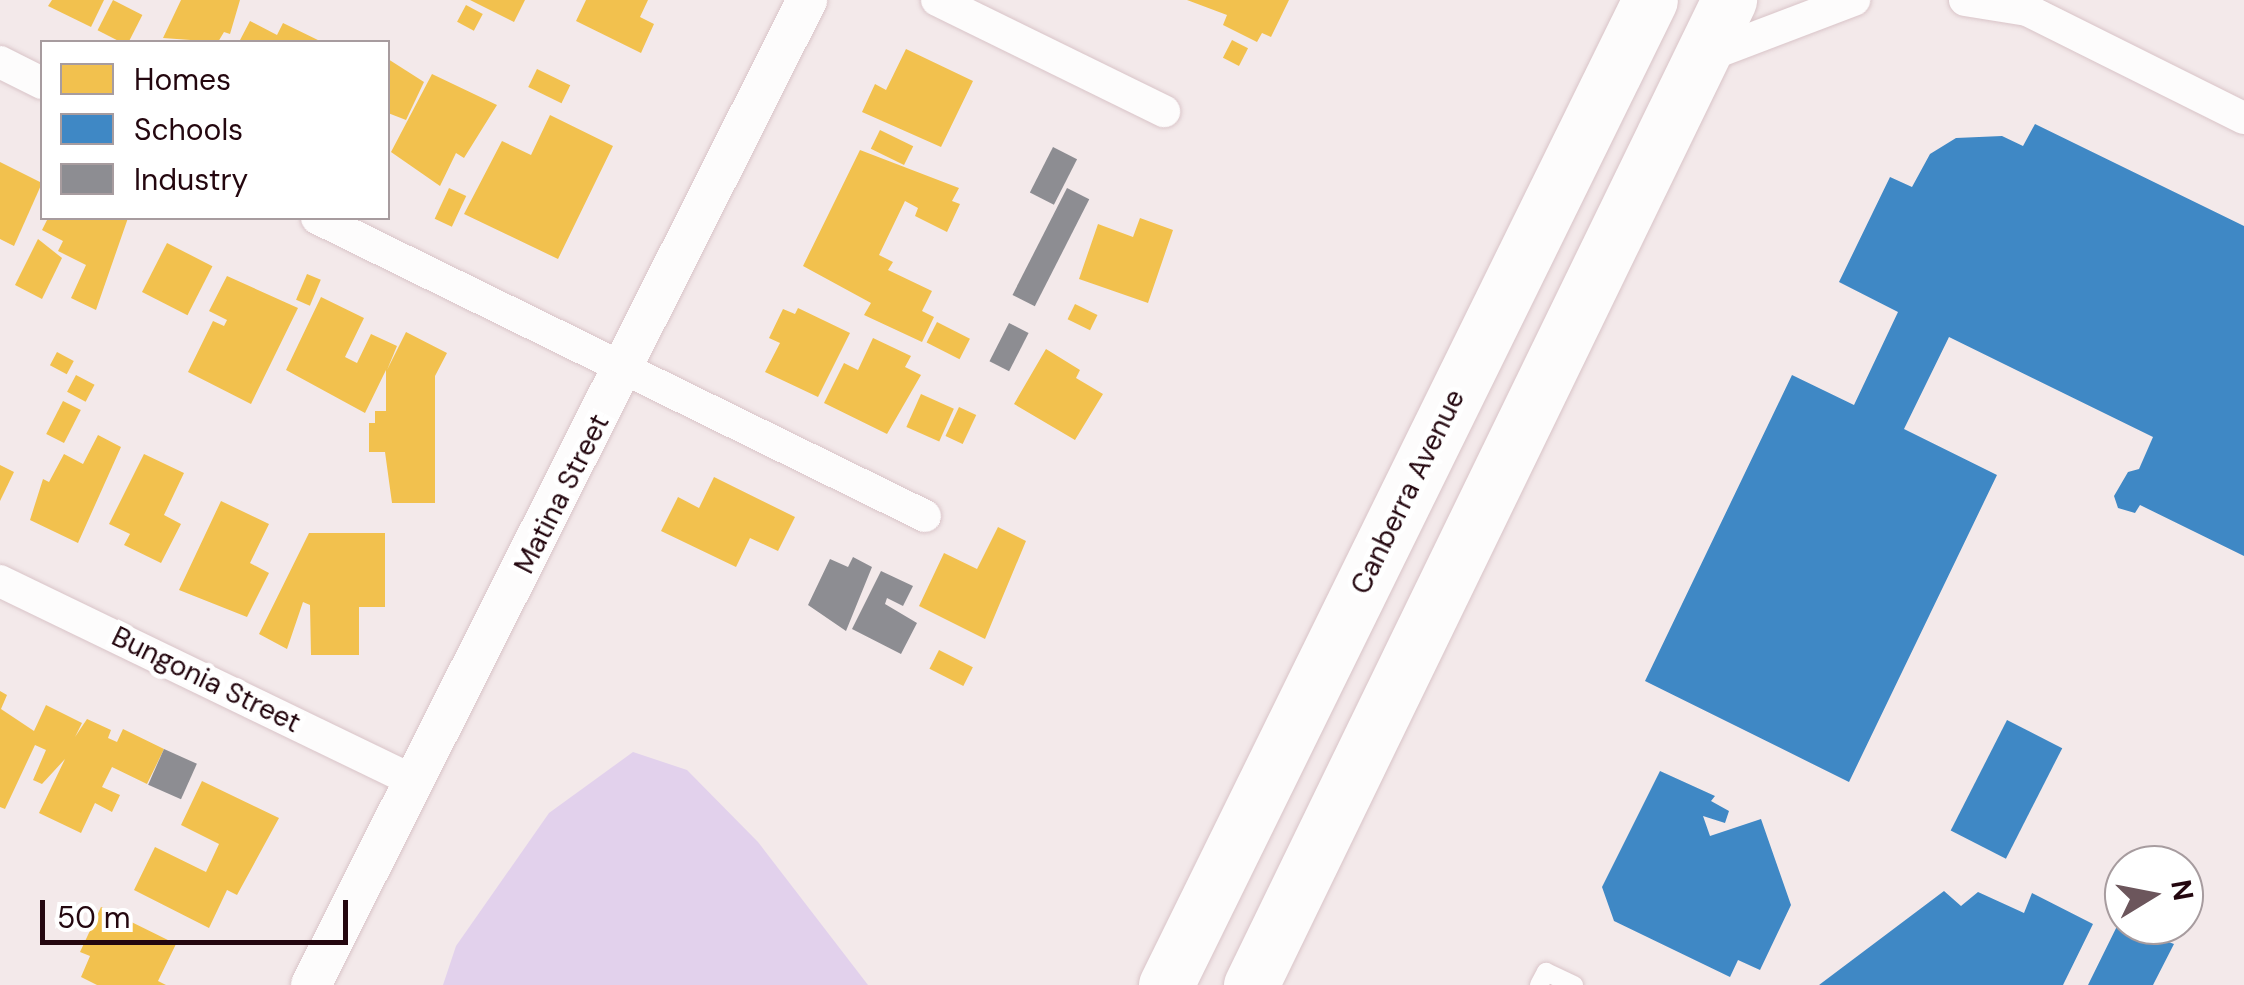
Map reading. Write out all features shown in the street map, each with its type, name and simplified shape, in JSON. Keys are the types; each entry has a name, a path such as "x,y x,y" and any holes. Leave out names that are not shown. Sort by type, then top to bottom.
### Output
{"highway":[{"name":"Canberra Avenue","path":"1166,985 1650,0"},
{"path":"1251,985 1729,0"}],"street":[{"name":"Matina Street","path":"311,985 412,780 627,367 807,0"},
{"path":"938,0 1164,111"},
{"path":"1700,58 1854,0"},
{"path":"1965,0 2023,5 2244,118"},
{"path":"0,62 40,83"},
{"path":"321,220 926,516"},
{"name":"Bungonia Street","path":"0,581 412,780"}],"lane":[{"path":"1539,985 1546,972 1574,985"}],"shaded area":[{"path":"633,752 687,770 758,842 868,985 443,985 456,946 549,813"}],"building: Homes":[{"path":"52,0 104,0 91,27 48,6"},
{"path":"113,0 142,15 130,40 117,40 98,30"},
{"path":"181,0 240,0 230,34 224,32 219,40 163,38"},
{"path":"470,0 525,0 514,22"},
{"path":"586,0 648,0 640,17 654,24 641,53 576,21"},
{"path":"1187,0 1289,0 1271,37 1262,33 1257,42 1223,25 1227,15"},
{"path":"466,5 483,14 474,31 457,22"},
{"path":"250,21 277,35 283,23 318,40 240,40"},
{"path":"1232,40 1248,48 1239,66 1223,58"},
{"path":"906,49 973,81 941,147 862,112 875,84 886,90"},
{"path":"390,60 424,82 406,120 390,114"},
{"path":"537,69 570,85 561,103 528,87"},
{"path":"432,74 497,105 464,158 456,153 440,186 391,152"},
{"path":"550,115 613,146 558,259 464,214 502,141 531,155"},
{"path":"880,130 913,146 904,165 871,149"},
{"path":"860,150 959,188 952,201 960,204 947,232 915,216 918,208 905,201 879,255 893,262 888,270 932,291 922,311 934,317 922,342 864,315 871,303 803,266"},
{"path":"0,162 40,182 40,188 14,246 0,239"},
{"path":"449,188 466,196 452,227 435,219"},
{"path":"1140,218 1173,230 1148,303 1079,279 1098,224 1133,237"},
{"path":"47,220 127,220 96,310 71,298 86,265 58,251 63,241 42,230"},
{"path":"38,239 62,258 42,299 15,285"},
{"path":"167,243 212,266 187,315 142,292"},
{"path":"307,274 321,280 310,306 296,300"},
{"path":"227,276 298,308 251,404 188,372 213,321 224,326 227,320 209,311"},
{"path":"321,297 364,318 345,357 357,363 371,334 397,346 387,370 406,332 447,353 435,376 435,503 392,503 385,452 369,452 369,423 375,423 375,411 386,411 386,370 365,413 286,370"},
{"path":"1075,304 1097,315 1090,330 1068,319"},
{"path":"798,308 850,333 818,397 765,372 780,343 769,338 783,309 795,314"},
{"path":"937,322 970,339 960,359 927,342"},
{"path":"873,338 911,356 905,367 921,375 887,434 824,403 844,363 858,370"},
{"path":"1046,349 1080,370 1076,378 1103,394 1075,440 1014,404"},
{"path":"57,352 74,361 67,374 50,365"},
{"path":"76,375 95,385 86,402 67,392"},
{"path":"921,394 954,409 939,442 906,427"},
{"path":"63,401 81,410 64,443 46,434"},
{"path":"959,407 976,415 963,444 945,436"},
{"path":"98,435 121,447 78,543 30,520 43,479 49,482 64,454 83,464"},
{"path":"144,454 184,473 164,515 181,524 161,563 124,545 130,534 109,524"},
{"path":"0,465 14,472 0,501"},
{"path":"714,477 795,517 778,551 750,538 736,567 661,531 678,497 699,508"},
{"path":"221,501 269,524 250,563 269,573 247,617 179,590"},
{"path":"998,527 1026,541 985,639 919,606 944,553 977,569"},
{"path":"309,533 385,533 385,607 359,607 359,655 311,655 310,605 303,602 287,649 259,634"},
{"path":"939,650 973,667 963,686 929,669"},
{"path":"0,691 7,695 1,709 34,731 46,705 82,723 75,737 87,719 111,730 108,738 117,742 123,729 164,749 147,784 112,767 102,787 120,795 112,812 95,803 81,833 39,813 65,759 42,784 33,780 46,750 35,745 5,809 0,807"},
{"path":"202,781 279,818 237,895 227,890 209,928 134,890 155,847 206,872 219,844 181,825"},
{"path":"101,907 176,944 158,981 166,985 97,985 81,977 90,956 80,952"}],"building: Schools":[{"path":"2035,124 2244,226 2244,556 2140,505 2135,513 2118,508 2114,496 2128,472 2139,469 2153,437 1949,337 1904,429 1997,475 1849,782 1645,681 1792,375 1854,405 1898,312 1839,282 1890,177 1912,187 1930,154 1956,138 2002,136 2023,146"},
{"path":"2007,720 2062,748 2006,859 1951,830"},
{"path":"1660,771 1715,796 1711,801 1729,811 1725,823 1703,816 1710,836 1761,819 1791,905 1760,970 1738,960 1730,977 1614,921 1602,887"},
{"path":"1944,891 1961,906 1978,892 2024,913 2032,893 2093,924 2063,985 1819,985"},
{"path":"2108,945 2173,945 2153,985 2088,985"}],"building: Industry":[{"path":"1053,147 1077,159 1054,205 1030,192"},
{"path":"1067,188 1089,199 1035,306 1013,295"},
{"path":"1009,323 1029,333 1009,371 989,361"},
{"path":"853,557 872,567 846,631 808,605 830,559 848,567"},
{"path":"881,571 913,586 903,606 887,598 885,604 917,623 901,654 852,629"},
{"path":"164,749 197,764 181,799 148,785"}]}
